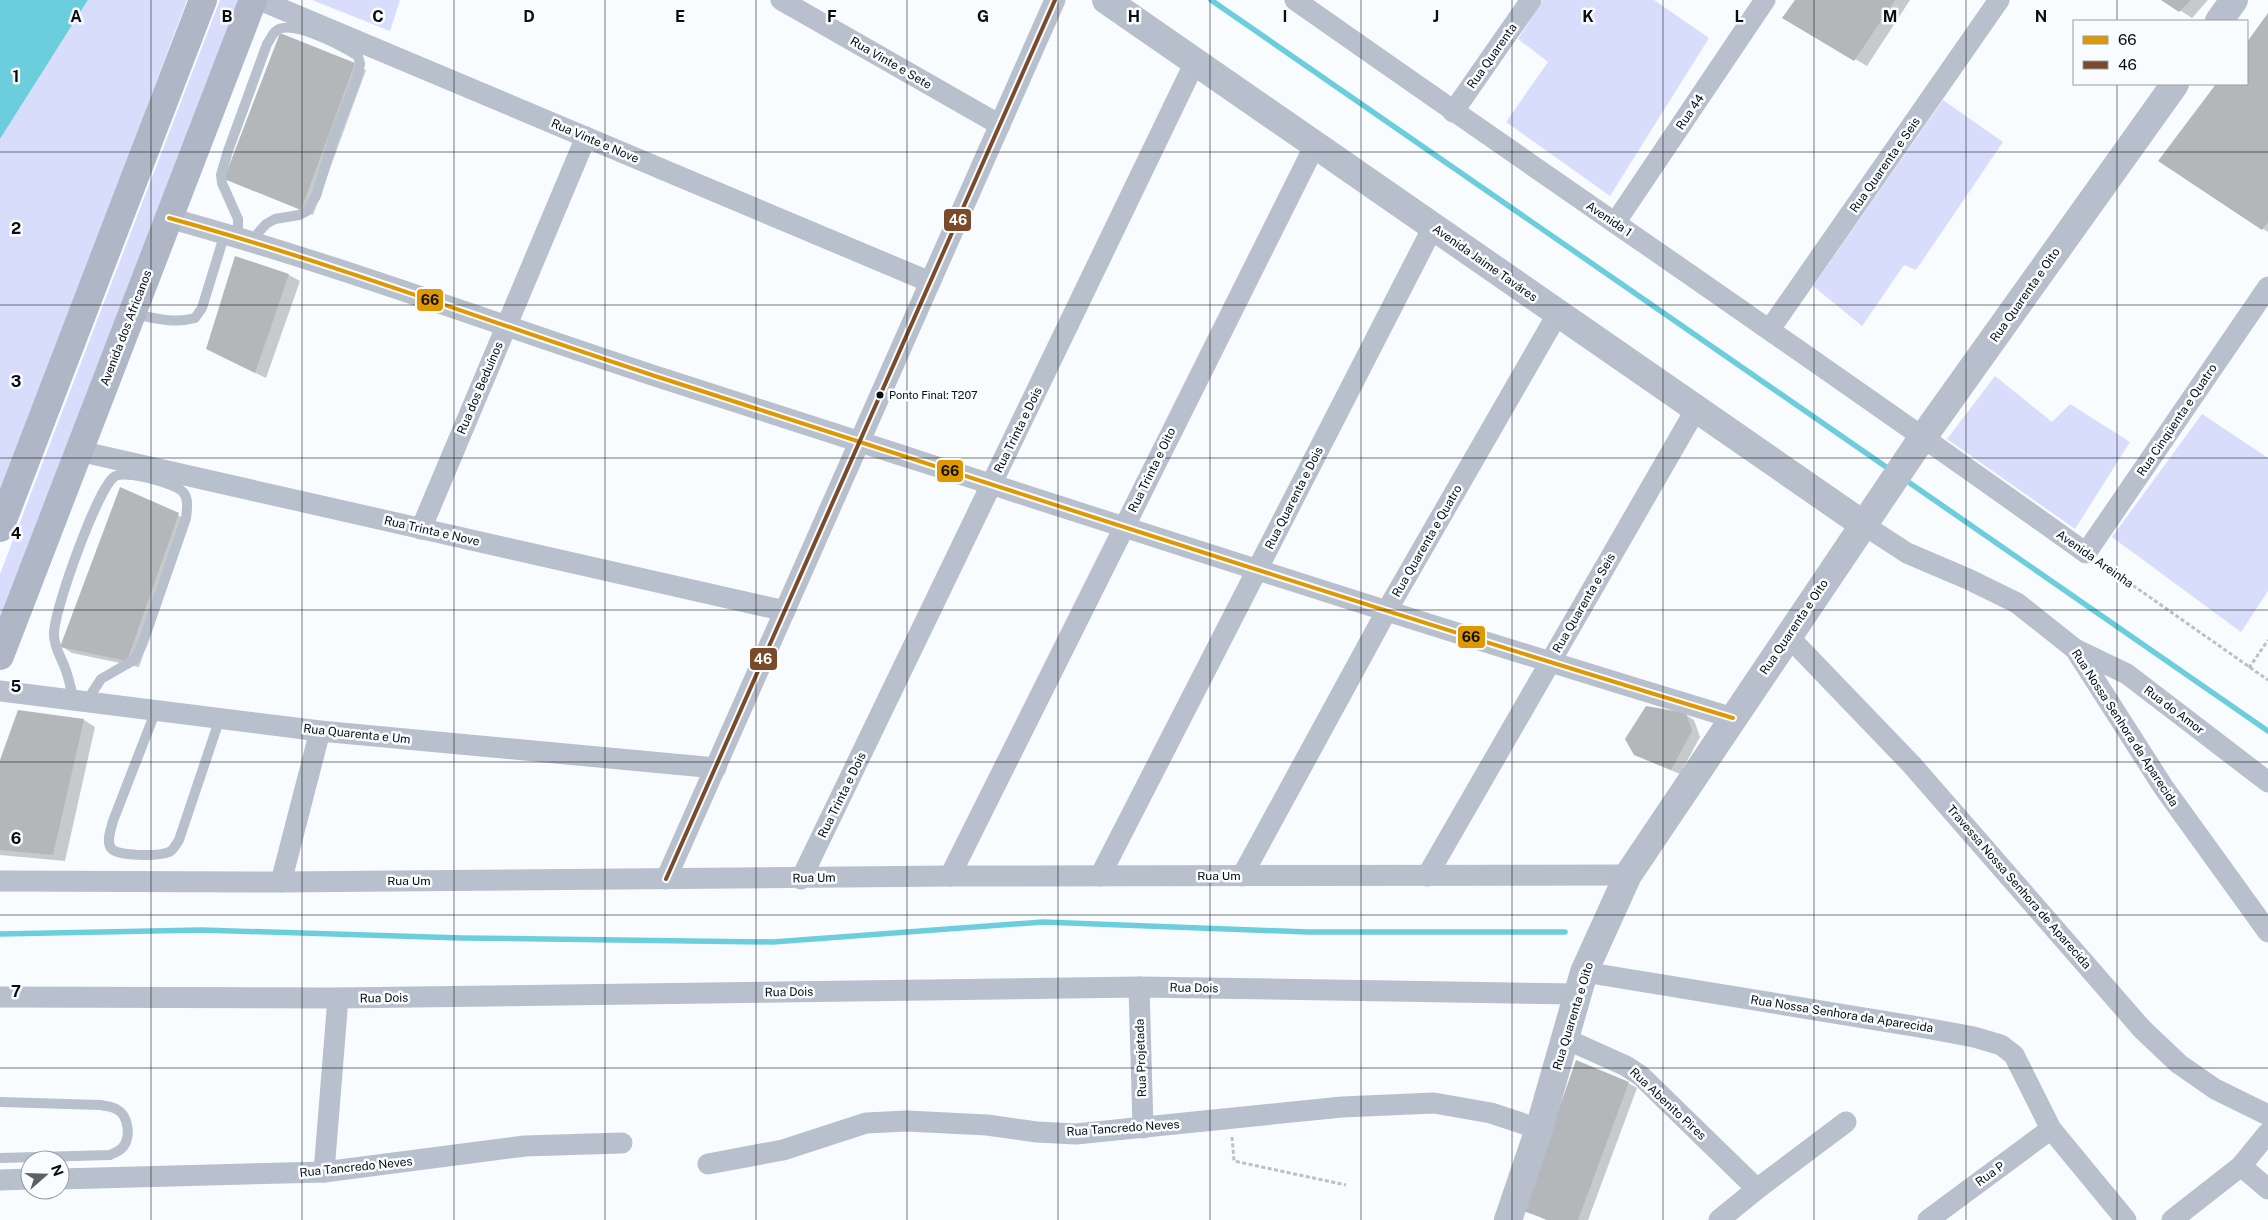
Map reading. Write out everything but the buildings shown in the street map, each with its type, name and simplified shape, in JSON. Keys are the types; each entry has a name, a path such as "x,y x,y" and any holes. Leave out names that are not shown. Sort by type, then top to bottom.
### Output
{"main road":[{"path":"0,528 203,0"},
{"name":"Avenida dos Africanos","path":"0,656 252,0"},
{"name":"Avenida Jaime Taváres","path":"1106,0 1864,526"},
{"path":"2220,20 2234,0"},
{"name":"Rua Quarenta e Oito","path":"1508,1220 1539,1129 1581,983 1628,874 1920,442 2174,85"}],"street":[{"name":"Rua Vinte e Nove","path":"260,0 930,282"},
{"name":"Rua Vinte e Sete","path":"782,0 1000,125"},
{"path":"666,879 1055,0"},
{"name":"Avenida 1","path":"1296,0 1453,112 1770,329 1920,442"},
{"name":"Rua Quarenta","path":"1453,112 1531,0"},
{"name":"Rua 44","path":"1615,224 1766,0"},
{"name":"Rua Quarenta e Seis","path":"1770,329 1999,0"},
{"name":"Rua Trinta e Dois","path":"802,878 1195,62"},
{"name":"Rua dos Beduínos","path":"421,528 586,137"},
{"name":"Rua Trinta e Oito","path":"950,876 1314,145"},
{"path":"169,218 239,237 505,327 1386,612 1733,718"},
{"name":"Rua Quarenta e Dois","path":"1100,876 1433,227"},
{"name":"Rua Cinqüenta e Quatro","path":"2086,553 2268,287"},
{"name":"Rua Quarenta e Quatro","path":"1242,876 1386,612 1558,313"},
{"name":"Rua Quarenta e Seis","path":"1428,876 1696,409"},
{"name":"Avenida Areinha","path":"1920,442 2086,553"},
{"name":"Rua Trinta e Nove","path":"79,451 785,611"},
{"name":"Rua Nossa Senhora da Aparecida","path":"1864,526 1907,553 1968,578 2016,603 2075,648 2164,788 2268,932"},
{"name":"Travessa Nossa Senhora de Aparecida","path":"1788,636 1912,765 2142,1028 2179,1064 2215,1089 2268,1114"},
{"name":"Rua do Amor","path":"2075,648 2127,674 2268,782"},
{"name":"Rua Quarenta e Um","path":"0,692 320,731 716,768"},
{"path":"281,882 320,731"},
{"name":"Rua Um","path":"0,881 281,882 950,876 1628,874"},
{"name":"Rua Nossa Senhora da Aparecida","path":"1581,983 1931,1029 1974,1037 2000,1045 2014,1055 2023,1069 2051,1129 2126,1220"},
{"name":"Rua Dois","path":"0,998 338,998 1581,983"},
{"name":"Rua Projetada","path":"1139,987 1143,1128"},
{"path":"324,1172 338,998"},
{"name":"Rua Abenito Pires","path":"1566,1039 1626,1066 1641,1076 1757,1189"},
{"name":"Rua Tancredo Neves","path":"708,1164 783,1150 866,1123 907,1121 978,1124 1037,1132 1076,1134 1342,1107 1434,1103 1490,1113 1539,1129"},
{"path":"1719,1220 1846,1122"},
{"name":"Rua P","path":"1928,1220 2051,1129"},
{"path":"2172,1220 2241,1166 2268,1133"},
{"name":"Rua Tancredo Neves","path":"70,1178 324,1172 525,1146 622,1143"},
{"path":"2241,1166 2268,1189"},
{"path":"0,1180 20,1179"}],"lane":[{"path":"132,313 182,322 195,318 239,237 238,219 222,183 222,174 228,151 267,44 275,31 282,28 292,28 325,38 358,56 360,64 357,78 335,134 316,196 307,211 299,215 275,219 258,233 239,237"},
{"path":"125,474 171,485 183,492 188,503 186,518 142,645 134,660 101,679 80,701 55,643 55,620 78,551 100,498 108,483 116,475 125,474"},
{"path":"156,710 113,821 108,840 110,848 115,852 143,855 163,854 172,851 179,840 220,718"},
{"path":"0,1102 100,1105 116,1108 123,1114 127,1126 127,1140 121,1149 110,1154 0,1158"}],"path":[{"name":"Avenida Areinha","path":"2086,553 2268,680"},
{"path":"2249,668 2268,640"},
{"path":"1231,1119 1234,1162 1346,1186"}],"shaded area":[{"path":"88,0 187,0 0,497 0,139"},
{"path":"220,0 239,0 0,620 0,574"},
{"path":"312,0 400,0 390,31"},
{"path":"1543,0 1654,0 1709,38 1610,196 1506,122 1548,62 1518,39"},
{"path":"1943,100 2003,142 1916,270 1904,265 1862,326 1813,286"},
{"path":"1995,376 2052,422 2070,404 2130,442 2075,529 1947,439"},
{"path":"2202,414 2268,458 2268,591 2241,632 2112,537"}],"water":[{"path":"0,0 88,0 0,139"}],"waterway":[{"path":"1211,0 1892,471"},
{"path":"1904,479 2268,731"},
{"path":"0,934 202,930 462,938 773,942 1043,922 1308,932 1565,932"}],"transit line":[{"name":"46","path":"666,879 1055,0"},
{"name":"66","path":"169,218 291,254 655,376 1193,549 1733,718"}],"place":[{"name":"Ponto Final: T207","path":"880,395"}]}
